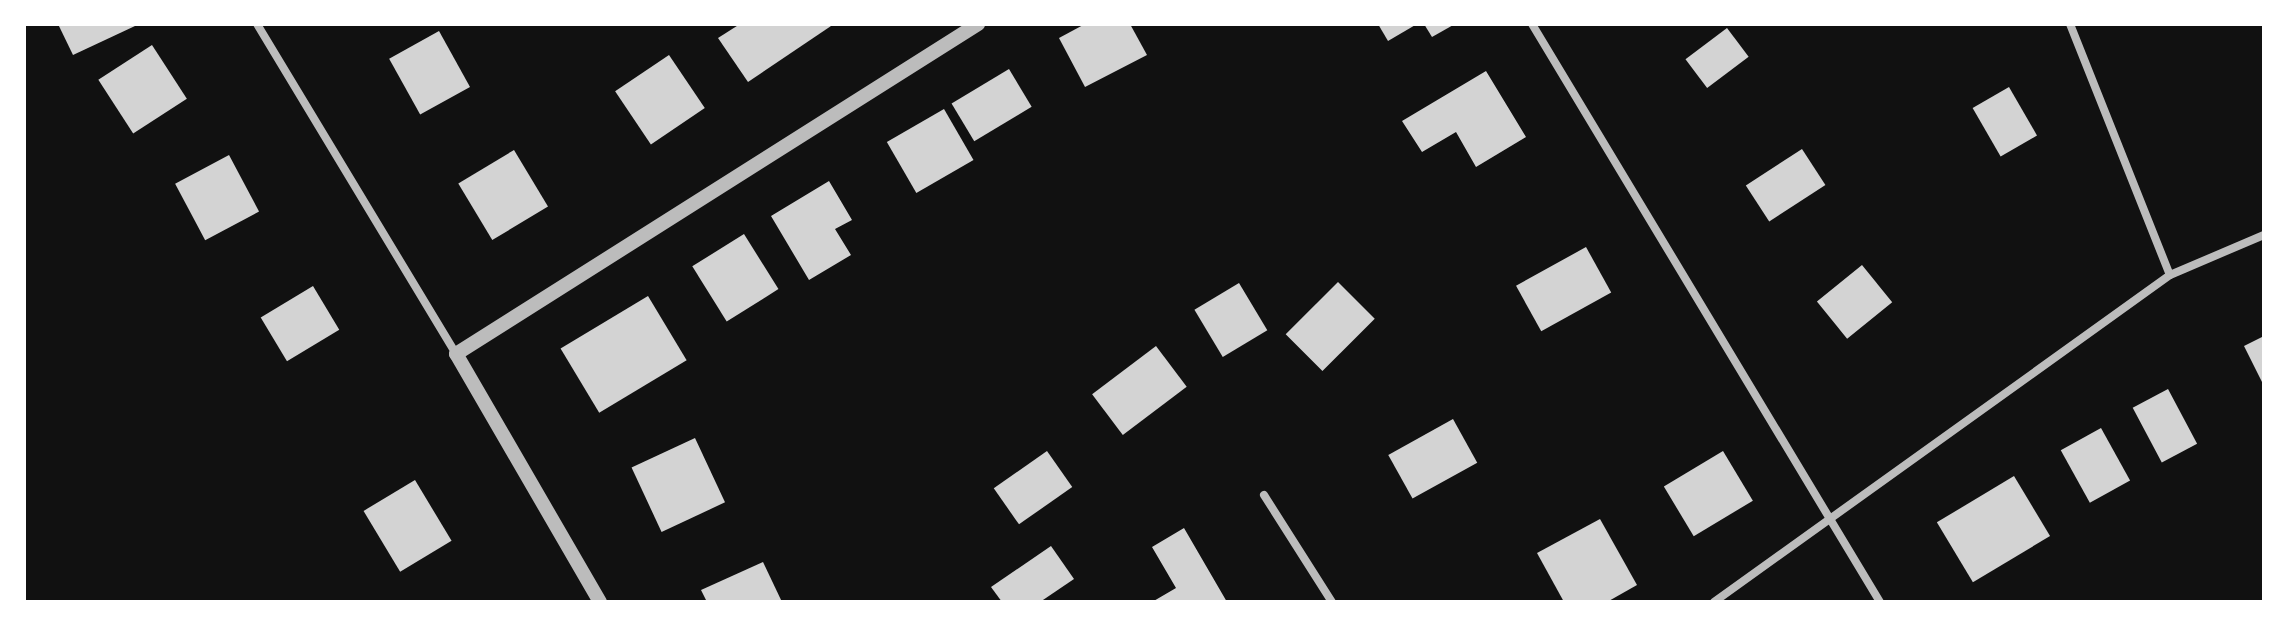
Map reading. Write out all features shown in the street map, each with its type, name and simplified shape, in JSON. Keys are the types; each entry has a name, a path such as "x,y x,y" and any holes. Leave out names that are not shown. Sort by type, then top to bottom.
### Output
{"street":[{"path":"257,24 456,354 600,602"},
{"path":"456,354 978,24"},
{"path":"1532,24 1880,602"},
{"path":"2070,24 2170,275"},
{"path":"1714,602 2170,275 2264,235"},
{"path":"1264,495 1332,602"}],"building":[{"path":"58,24 134,24 135,26 73,55"},
{"path":"740,24 834,24 748,82 718,38"},
{"path":"1085,24 1130,24 1147,55 1085,87 1059,38"},
{"path":"1378,24 1417,24 1388,41"},
{"path":"1424,24 1455,24 1432,37"},
{"path":"1727,28 1749,57 1707,88 1685,59"},
{"path":"439,31 470,87 420,115 389,59"},
{"path":"152,45 187,99 133,134 98,80"},
{"path":"669,55 705,108 651,144 615,91"},
{"path":"1009,69 1032,107 974,141 952,104"},
{"path":"1486,71 1526,137 1476,167 1456,132 1422,152 1402,121"},
{"path":"2009,87 2037,135 2001,156 1973,108"},
{"path":"944,109 974,160 916,193 887,142"},
{"path":"1802,149 1825,185 1769,222 1746,185"},
{"path":"514,150 548,207 492,240 458,183"},
{"path":"229,155 259,212 205,240 175,184"},
{"path":"829,181 852,220 835,229 851,255 809,280 771,216"},
{"path":"744,234 778,289 727,321 692,266"},
{"path":"1586,247 1611,292 1541,331 1516,286"},
{"path":"1862,265 1892,302 1847,339 1817,302"},
{"path":"1338,282 1375,319 1322,371 1286,334"},
{"path":"1239,283 1267,330 1223,357 1194,310"},
{"path":"313,286 339,330 287,361 261,317"},
{"path":"648,296 687,360 599,413 561,349"},
{"path":"2264,336 2264,386 2244,346"},
{"path":"1156,346 1187,387 1123,435 1092,394"},
{"path":"2168,389 2197,444 2162,463 2133,408"},
{"path":"1453,419 1477,463 1413,499 1388,455"},
{"path":"2101,428 2130,480 2090,503 2061,450"},
{"path":"695,438 725,502 662,532 632,468"},
{"path":"1047,451 1072,487 1019,524 994,488"},
{"path":"1723,451 1753,501 1694,536 1664,487"},
{"path":"2014,476 2050,536 1973,582 1937,522"},
{"path":"415,480 452,541 400,572 364,511"},
{"path":"1600,519 1637,585 1607,602 1564,602 1537,553"},
{"path":"1184,528 1227,602 1152,602 1176,588 1152,547"},
{"path":"1051,546 1074,579 1040,602 1002,602 991,587"},
{"path":"763,562 782,602 707,602 701,590"}]}
